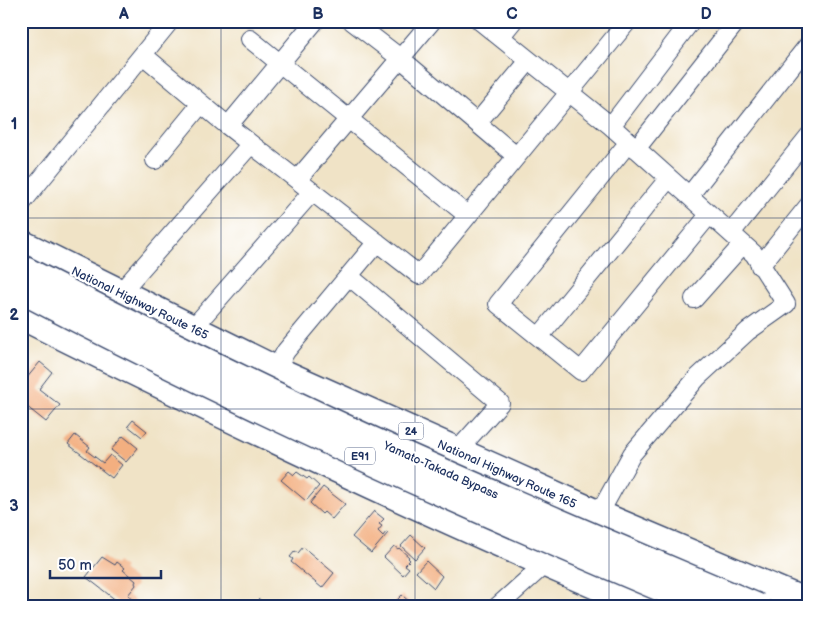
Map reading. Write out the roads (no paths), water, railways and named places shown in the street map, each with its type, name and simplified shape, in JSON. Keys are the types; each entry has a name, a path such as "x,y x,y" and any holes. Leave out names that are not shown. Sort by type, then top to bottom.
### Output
{"highway":[{"name":"National Highway Route 165","path":"21,243 144,306 275,369 599,514 809,603"},
{"name":"Yamato-Takada Bypass","path":"21,268 350,430 463,481 758,607"},
{"name":"Yamato-Takada Bypass","path":"21,290 343,449 706,607"},
{"path":"21,316 244,427 405,502 646,607"}],"street":[{"path":"21,204 170,21"},
{"path":"228,126 315,21"},
{"path":"352,21 400,58 516,156"},
{"path":"297,180 432,21"},
{"path":"480,21 611,126 754,254 786,304 748,332 697,378 632,454 599,514 550,566 498,607"},
{"path":"500,37 513,21"},
{"path":"143,55 250,144 419,275 628,21"},
{"path":"611,126 691,21"},
{"path":"709,215 581,371 498,304 737,21"},
{"path":"250,39 468,215"},
{"path":"688,196 809,44"},
{"path":"477,123 522,68"},
{"path":"155,160 201,104"},
{"path":"694,299 809,136"},
{"path":"120,293 250,144"},
{"path":"539,337 669,178"},
{"path":"192,329 312,192"},
{"path":"760,266 809,205"},
{"path":"244,427 286,352 377,242"},
{"path":"350,276 500,403 405,502"},
{"path":"115,363 144,306"}]}
